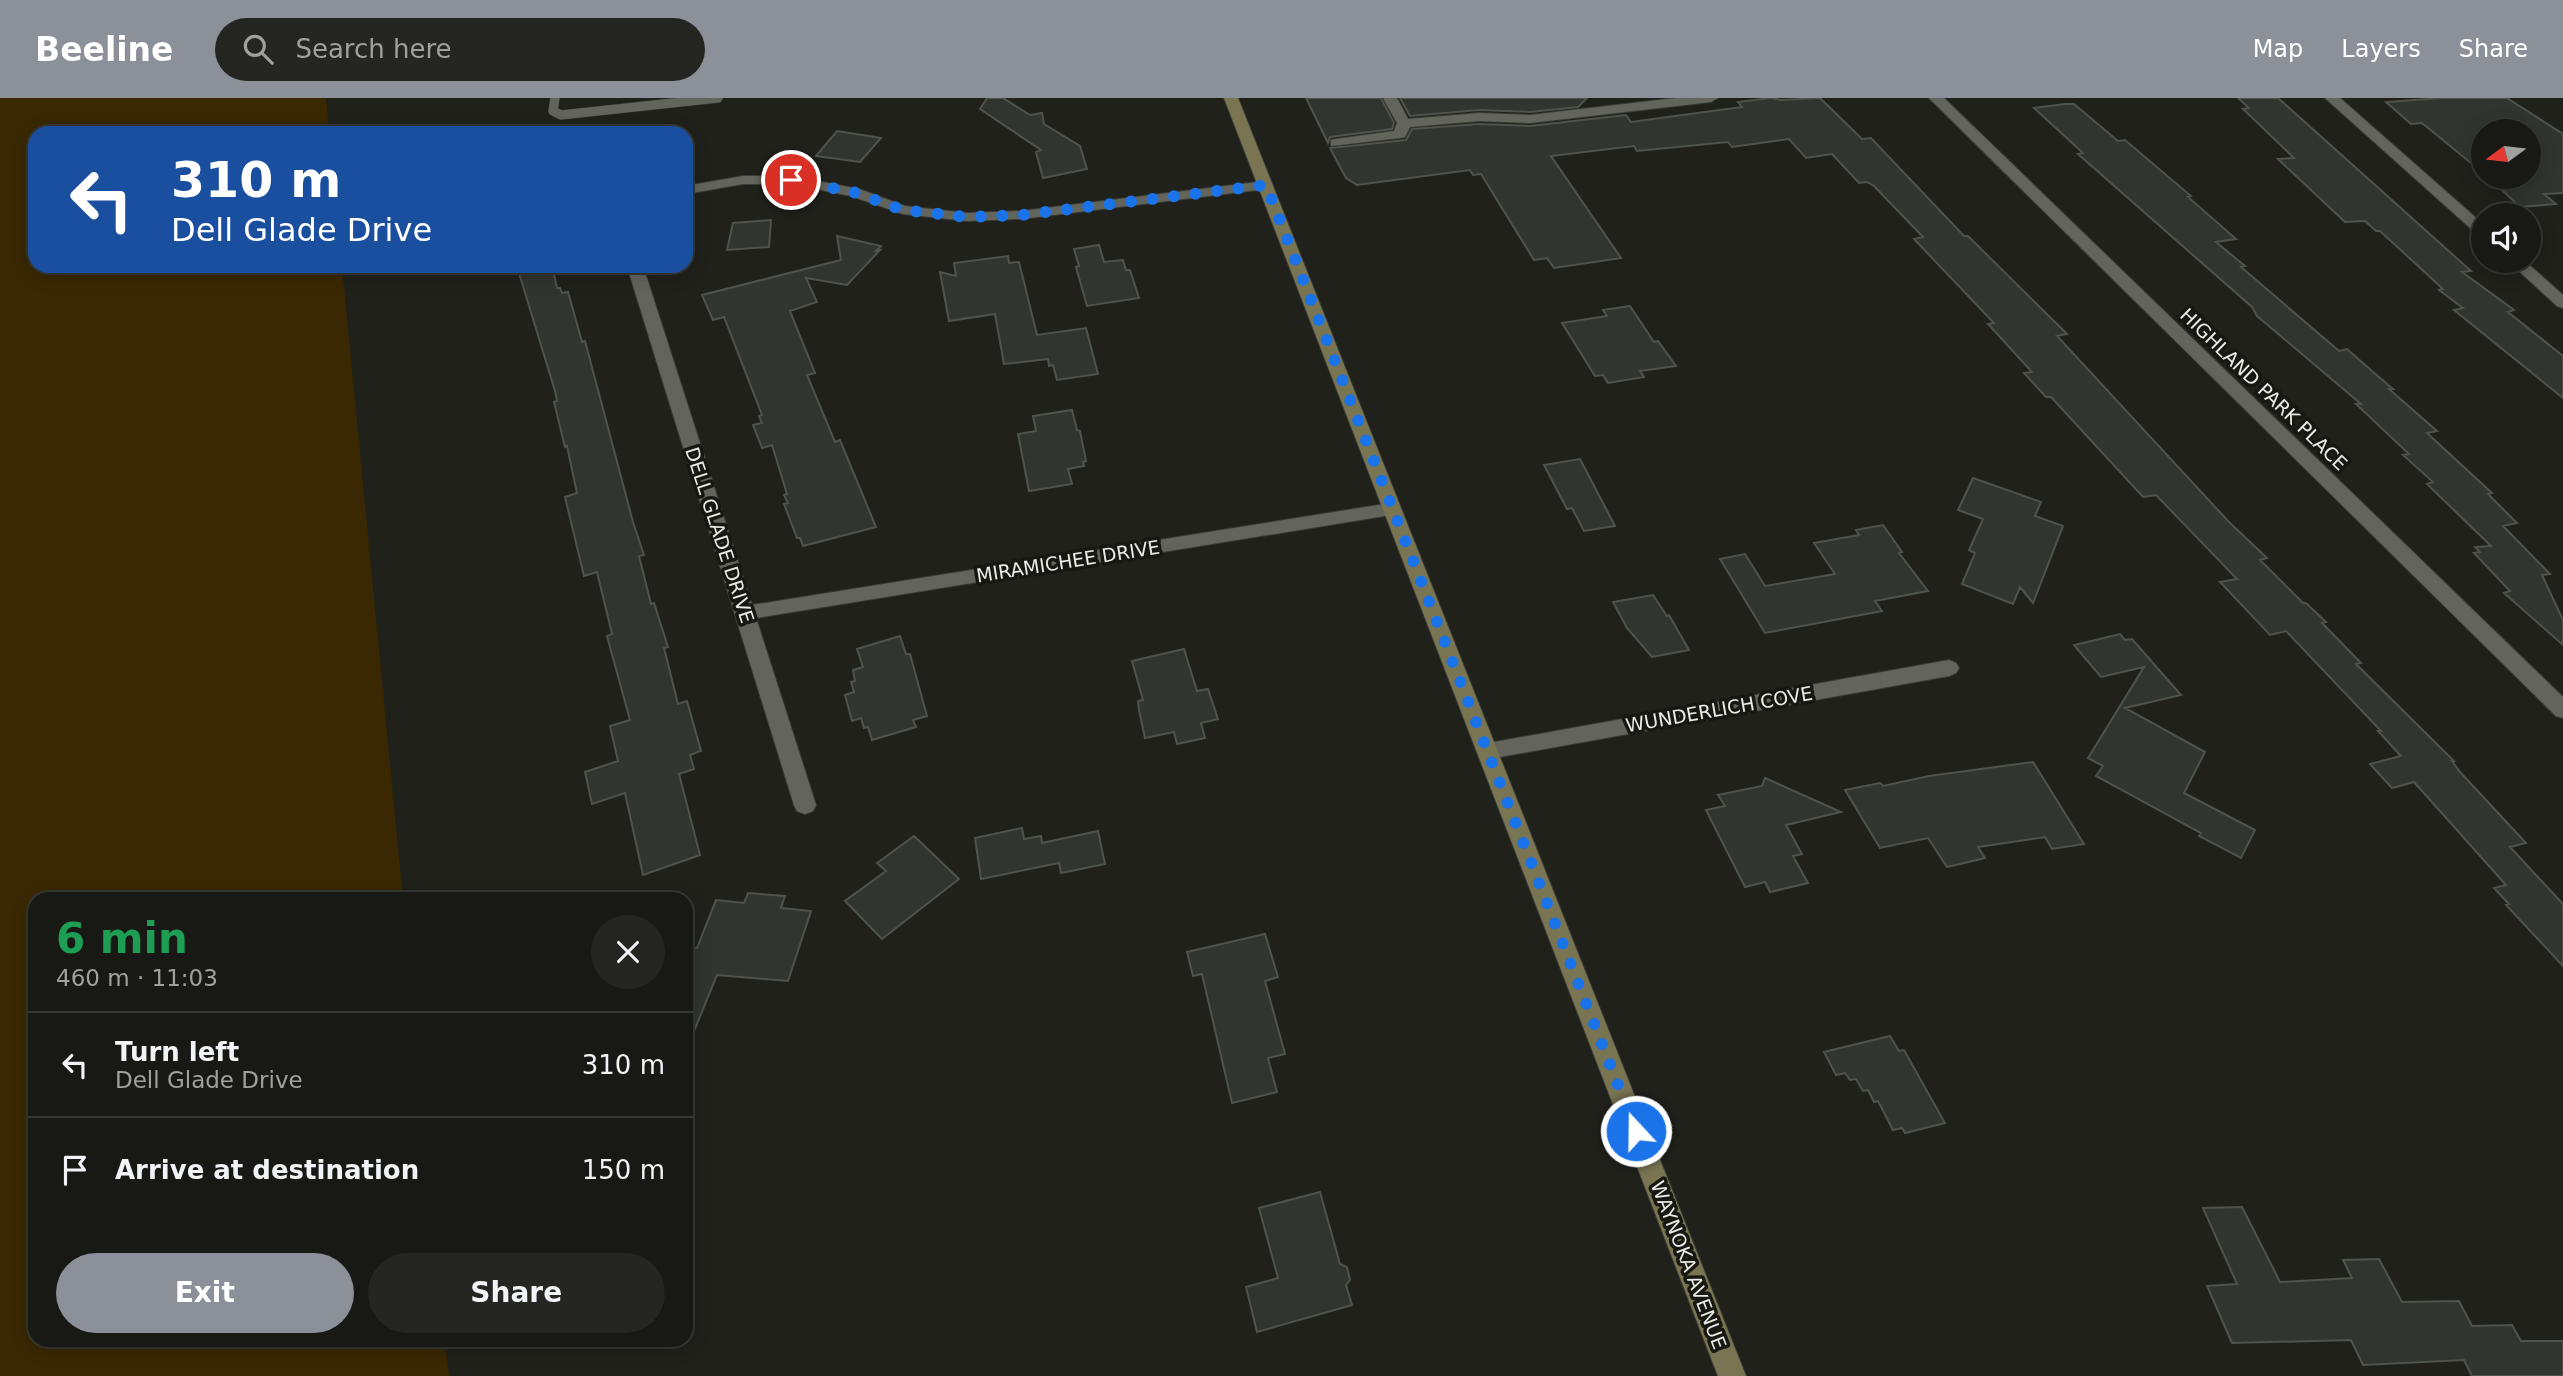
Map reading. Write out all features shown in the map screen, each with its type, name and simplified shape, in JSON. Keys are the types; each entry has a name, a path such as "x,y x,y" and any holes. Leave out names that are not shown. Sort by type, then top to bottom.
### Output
{"street":[{"name":"WAYNOKA AVENUE","path":"1231,98 1732,1376"},
{"path":"1390,98 1405,123"},
{"path":"1405,123 1479,117 1530,119 1711,98"},
{"name":"HIGHLAND PARK PLACE","path":"1936,98 2563,710"},
{"path":"2332,98 2471,221"},
{"path":"1336,143 1400,134 1405,123"},
{"path":"693,189 743,180 791,180 853,192 903,210 967,217 1021,215 1266,185"},
{"name":"DELL GLADE DRIVE","path":"637,273 805,805"},
{"path":"2529,273 2563,303"},
{"name":"MIRAMICHEE DRIVE","path":"745,613 1391,509"},
{"name":"WUNDERLICH COVE","path":"1489,751 1949,668"}],"lane":[{"path":"555,98 553,111 561,116 718,98"}],"shaded area":[{"path":"0,98 326,98 328,126 28,126 28,273 343,273 402,892 28,892 28,1347 446,1347 449,1376 0,1376"}],"building":[{"path":"987,98 1003,98 1030,115 1042,113 1044,124 1080,146 1087,169 1043,178 1036,152 1041,150 980,109"},
{"path":"1306,98 1381,98 1394,123 1392,129 1330,137 1328,143"},
{"path":"1400,98 1587,98 1578,107 1530,112 1479,110 1410,116"},
{"path":"1771,98 1820,98 1862,139 1871,138 1964,236 1968,236 2067,334 2057,336 2229,522 2267,558 2260,560 2326,622 2322,623 2361,663 2356,664 2454,761 2460,772 2526,843 2510,847 2563,904 2563,966 2506,905 2509,904 2494,888 2506,885 2414,782 2392,788 2370,764 2401,756 2378,731 2381,731 2286,631 2270,635 2220,582 2237,579 2156,495 2143,497 2051,397 2046,397 2024,373 2032,372 1988,324 1994,323 1914,239 1923,237 1874,186 1867,182 1859,183 1832,154 1806,158 1789,139 1732,147 1728,142 1637,151 1634,146 1551,156 1621,258 1554,268 1547,258 1534,260 1481,174 1473,175 1470,170 1357,185 1346,178 1330,148 1406,140 1412,129 1479,124 1530,126 1626,115 1631,122 1742,107 1738,102"},
{"path":"2238,98 2278,98 2471,271 2462,272 2514,310 2508,312 2563,356 2563,398 2454,310 2463,308 2439,290 2443,289 2380,231 2376,231 2365,221 2345,222 2278,159 2294,158 2243,109 2249,108"},
{"path":"2442,98 2507,98 2540,119 2471,119 2471,163 2422,123 2411,124 2386,102"},
{"path":"2074,104 2118,141 2125,140 2191,196 2188,197 2236,239 2216,242 2245,266 2241,267 2339,351 2347,349 2437,431 2427,433 2492,493 2488,494 2517,523 2503,526 2550,574 2542,575 2563,620 2563,645 2504,593 2510,591 2474,553 2480,552 2475,547 2491,546 2427,484 2433,482 2403,455 2409,454 2356,404 2361,404 2257,316 2252,307 2078,154 2083,153 2034,108"},
{"path":"2541,120 2563,134 2563,193 2544,194 2556,204 2516,203 2501,189 2541,189"},
{"path":"837,131 881,138 860,162 816,156"},
{"path":"771,220 769,247 727,250 733,223"},
{"path":"837,236 881,246 876,251 880,250 847,285 806,278 817,302 790,311 815,373 807,375 835,442 840,440 876,527 803,546 800,538 797,538 784,504 788,503 784,495 787,494 772,445 762,448 753,425 762,423 759,416 762,415 724,317 713,320 702,295 841,260"},
{"path":"1099,245 1104,262 1123,260 1126,270 1130,270 1139,298 1087,306 1074,249"},
{"path":"1008,256 1009,263 1019,262 1037,335 1086,328 1098,374 1057,380 1053,365 1049,366 1048,359 1004,364 995,314 949,321 940,272 956,276 954,263"},
{"path":"519,273 554,273 557,288 560,288 562,293 568,292 582,342 585,341 644,555 639,556 651,604 654,603 668,647 664,648 678,704 687,701 701,751 690,755 694,769 679,774 700,855 643,875 625,793 592,804 585,772 618,761 610,726 630,720 607,636 612,634 597,572 584,576 565,497 577,493 554,402 557,401"},
{"path":"1630,306 1654,342 1658,341 1676,366 1640,371 1644,377 1608,383 1603,375 1595,376 1562,323 1607,316 1603,310"},
{"path":"1072,410 1077,430 1080,431 1086,461 1083,462 1084,466 1068,469 1072,484 1029,491 1018,434 1036,431 1033,416"},
{"path":"1580,459 1615,526 1584,531 1572,508 1567,509 1544,465"},
{"path":"1973,478 2041,502 2035,516 2063,526 2033,603 2020,587 2013,604 1962,584 1975,553 1969,550 1983,519 1958,510"},
{"path":"1883,525 1902,552 1899,553 1928,591 1875,601 1882,611 1765,633 1720,559 1745,554 1765,586 1835,574 1814,543 1859,535 1856,530"},
{"path":"1653,595 1667,616 1669,615 1689,650 1652,657 1627,628 1613,602"},
{"path":"2120,634 2125,640 2132,639 2181,695 2125,708 2205,752 2184,793 2255,830 2241,858 2096,776 2103,766 2088,758 2144,667 2101,677 2074,645"},
{"path":"900,636 906,654 910,654 927,716 913,720 916,727 872,740 868,727 864,728 861,718 852,721 845,695 854,692 851,682 855,681 853,670 863,667 857,649"},
{"path":"1184,649 1197,691 1208,689 1218,719 1201,723 1205,738 1177,744 1174,732 1145,738 1138,701 1143,700 1132,661"},
{"path":"2033,762 2084,844 2052,849 2045,837 1978,847 1985,858 1947,867 1928,838 1880,848 1845,790 1880,783 1883,786 1929,776"},
{"path":"1765,778 1841,812 1786,825 1802,854 1793,856 1808,883 1770,892 1765,882 1745,887 1706,810 1725,806 1718,795 1762,786"},
{"path":"1022,828 1024,839 1041,836 1042,843 1098,831 1105,864 1061,873 1059,863 981,879 975,838"},
{"path":"914,836 959,879 882,939 845,901 886,871 877,863"},
{"path":"748,893 785,896 781,908 811,911 788,981 717,975 693,1034 693,947 697,948 716,900 744,903"},
{"path":"1265,934 1278,977 1265,981 1285,1054 1268,1058 1277,1092 1232,1103 1202,974 1193,976 1187,952"},
{"path":"1890,1036 1899,1051 1904,1050 1945,1123 1905,1133 1902,1128 1893,1130 1878,1101 1874,1102 1868,1090 1863,1091 1856,1079 1850,1080 1845,1073 1836,1075 1824,1052"},
{"path":"1320,1192 1340,1264 1347,1267 1350,1280 1346,1285 1352,1305 1257,1332 1246,1287 1278,1278 1259,1208"},
{"path":"2242,1207 2280,1282 2352,1278 2343,1260 2379,1259 2402,1302 2459,1301 2472,1326 2512,1325 2521,1341 2563,1341 2563,1376 2472,1376 2464,1360 2363,1365 2351,1340 2232,1343 2207,1286 2237,1284 2203,1208"}],"route":[{"path":"791,180 853,192 903,210 967,217 1021,215 1266,185 1636,1131"}]}
